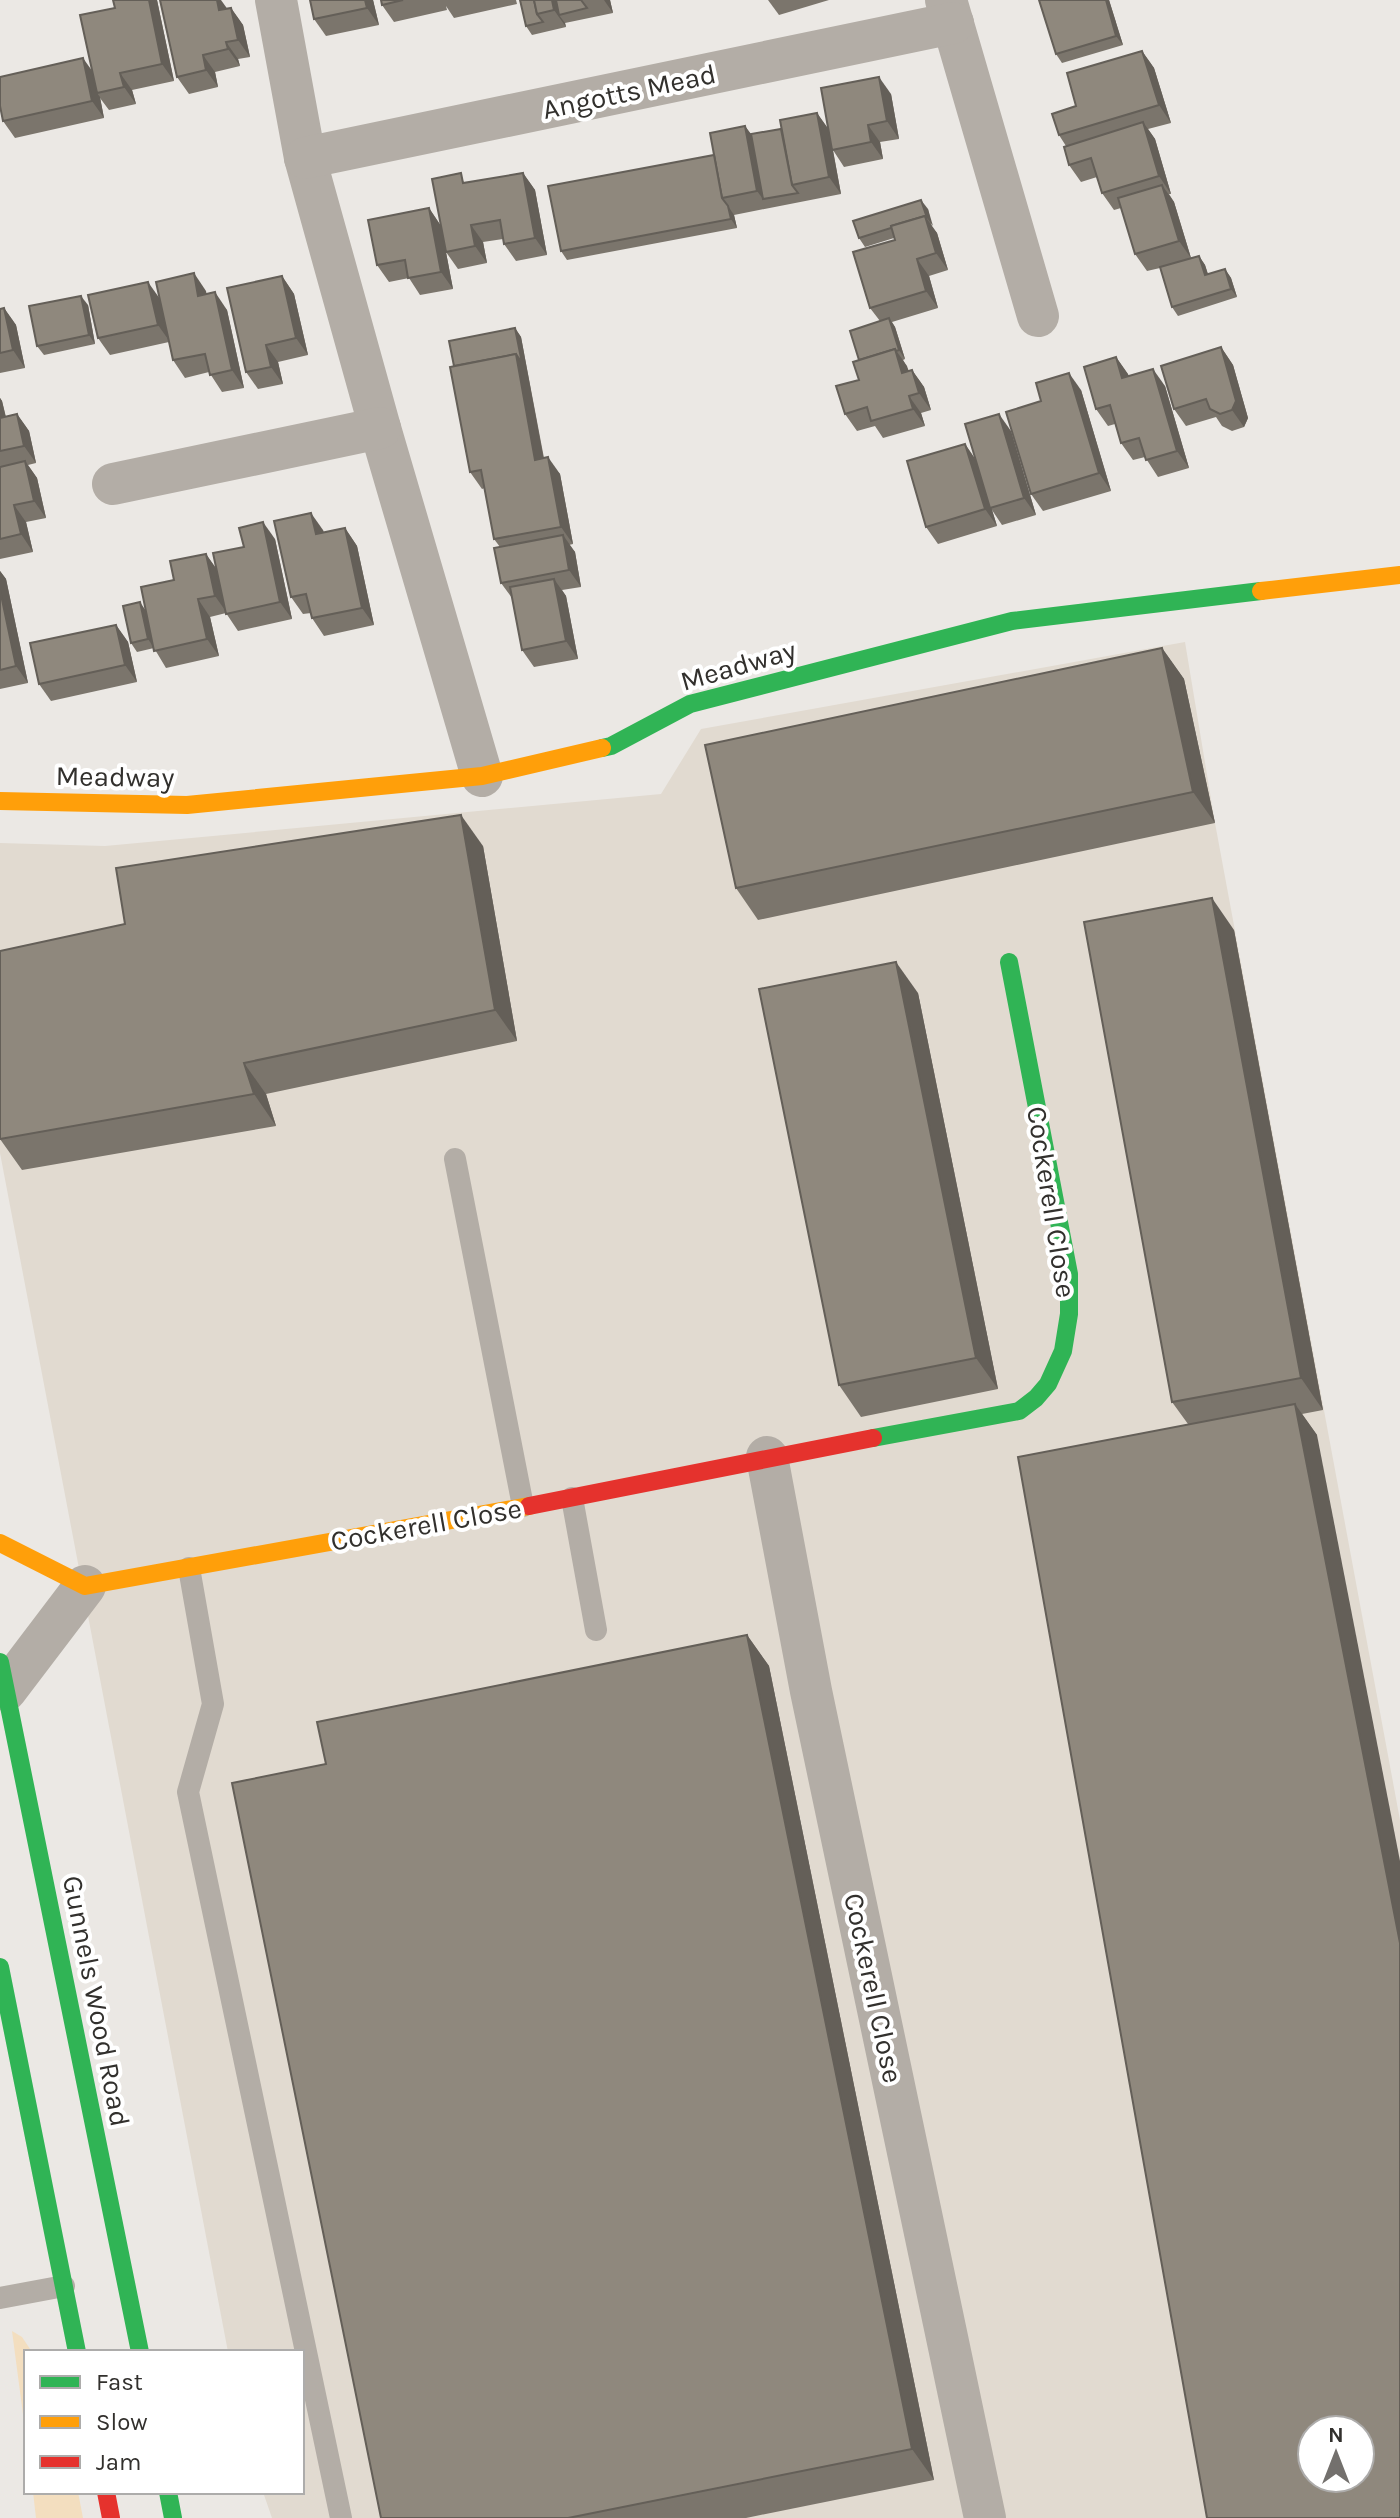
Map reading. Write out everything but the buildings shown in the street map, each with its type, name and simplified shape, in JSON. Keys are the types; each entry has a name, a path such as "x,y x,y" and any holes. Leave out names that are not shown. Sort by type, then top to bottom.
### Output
{"street":[{"path":"276,0 305,158 482,776"},
{"name":"Angotts Mead","path":"305,158 950,12 1038,316"},
{"path":"113,484 380,428"},
{"name":"Meadway","path":"0,801 187,805 482,776 611,746 690,704 1012,621 1400,575"},
{"name":"Cockerell Close","path":"85,1586 572,1498 767,1457 1019,1411 1039,1398 1053,1379 1063,1353 1070,1314 1069,1274 1009,962"},
{"name":"Cockerell Close","path":"767,1457 811,1691 985,2518"},
{"path":"0,1543 85,1586 3,1676"},
{"name":"Gunnels Wood Road","path":"3,1676 140,2350"},
{"path":"0,1967 77,2350"},
{"path":"106,2494 111,2518"},
{"path":"168,2494 173,2518"}],"lane":[{"path":"455,1159 523,1506"},
{"path":"572,1498 596,1630"},
{"path":"189,1568 213,1704 188,1792 341,2518"},
{"path":"0,2298 64,2286"}],"shaded area":[{"path":"1185,642 1215,823 1400,1820 1400,2518 272,2518 264,2494 304,2494 304,2350 228,2350 0,1153 0,843 105,846 661,794 701,729"},
{"path":"12,2331 22,2337 31,2350 24,2350 24,2422"},
{"path":"33,2494 78,2494 83,2518 36,2518"}],"traffic: fast":[{"path":"602,748 690,704 1012,621 1261,591"},
{"path":"873,1438 1019,1411 1048,1384 1063,1351 1069,1314 1069,1274 1009,962"},
{"path":"0,1662 140,2350"},
{"path":"0,1967 77,2350"},
{"path":"168,2494 173,2518"}],"traffic: slow":[{"path":"1261,591 1400,575"},
{"path":"0,801 187,805 482,776 602,748"},
{"path":"0,1543 85,1586 529,1506"}],"traffic: jam":[{"path":"529,1506 873,1438"},
{"path":"106,2494 111,2518"}]}
